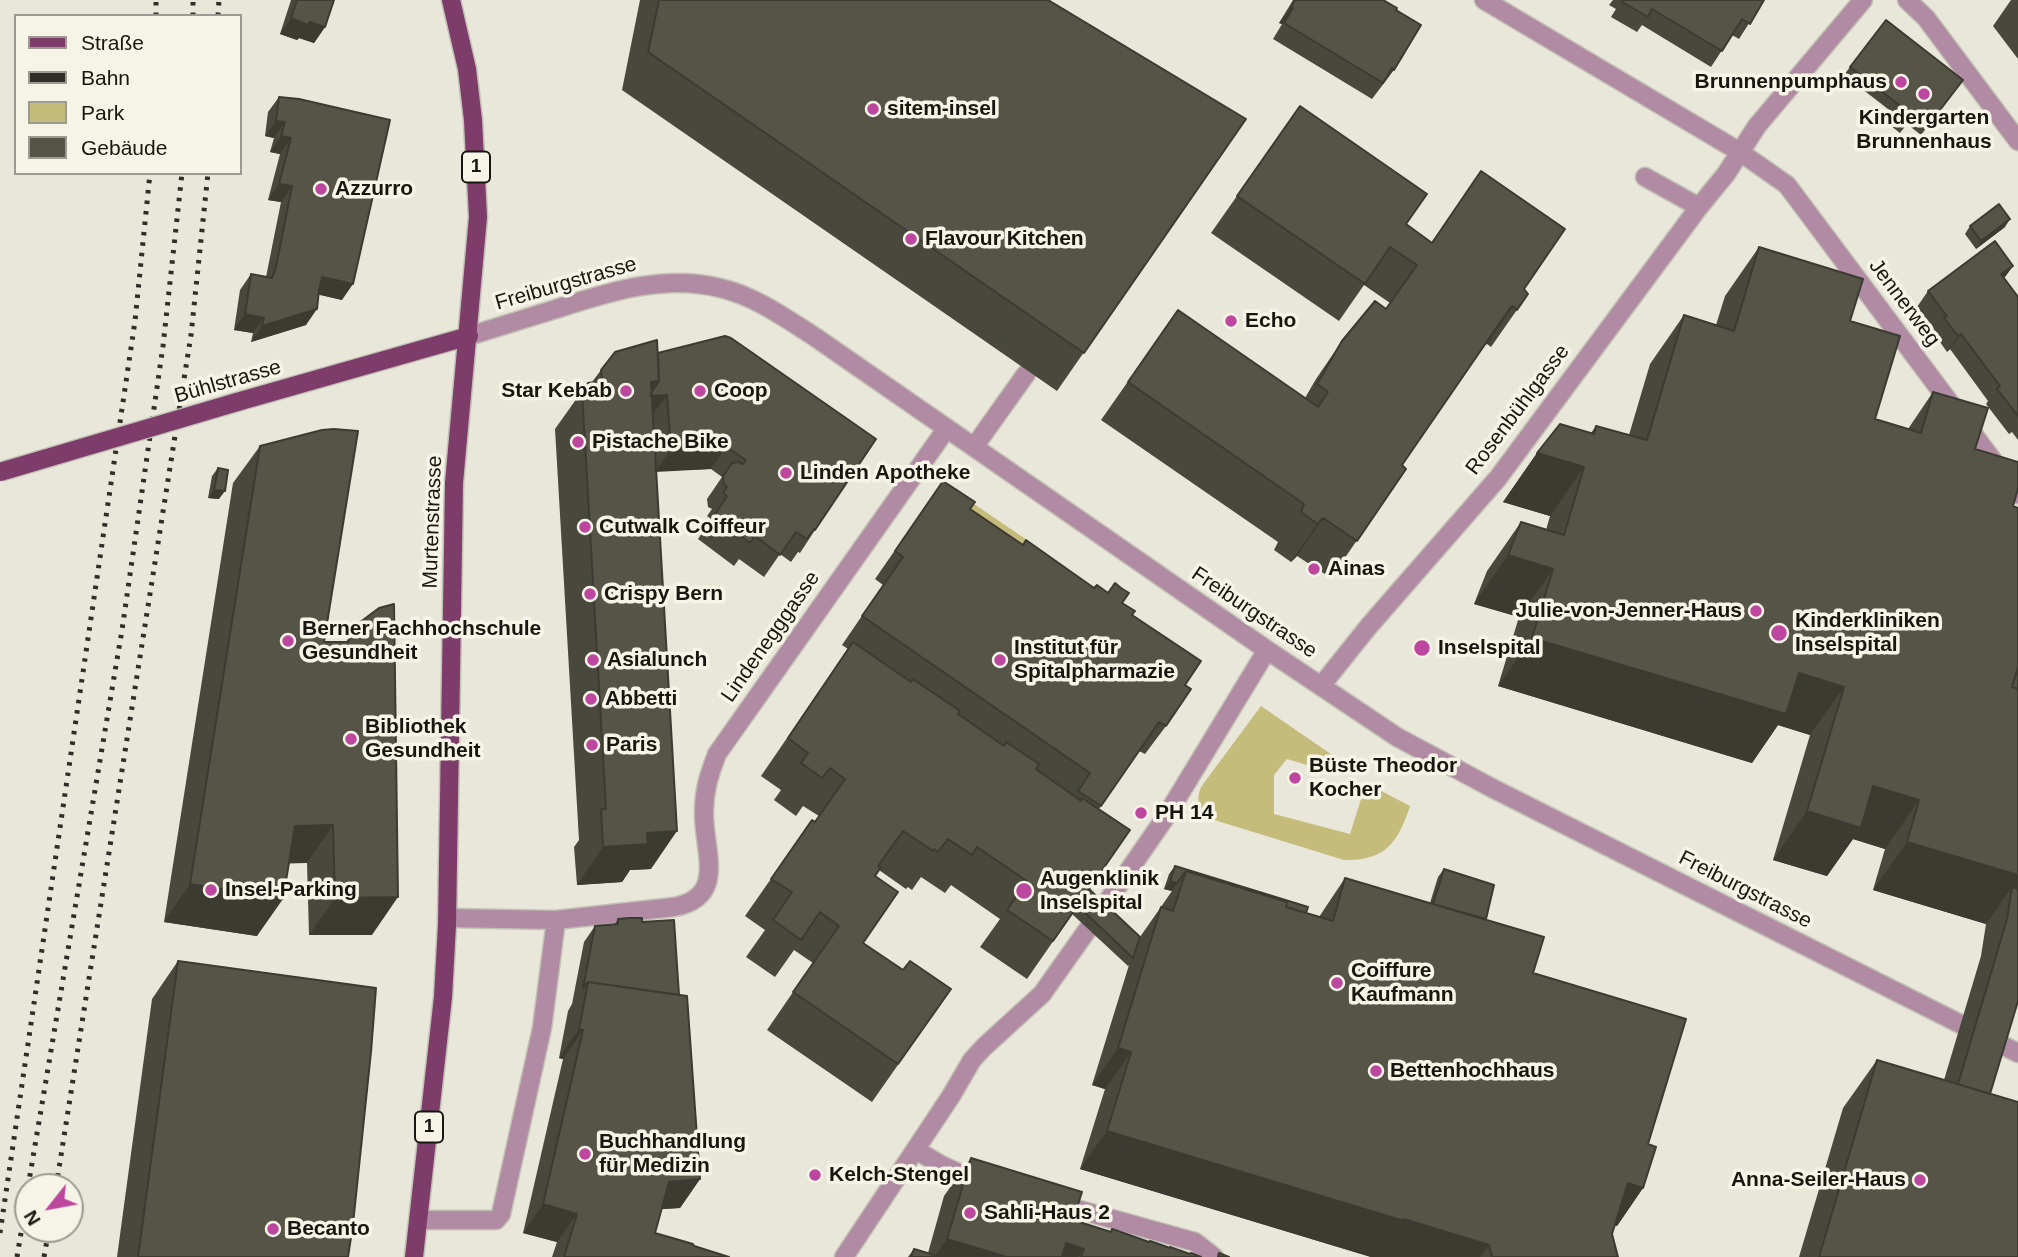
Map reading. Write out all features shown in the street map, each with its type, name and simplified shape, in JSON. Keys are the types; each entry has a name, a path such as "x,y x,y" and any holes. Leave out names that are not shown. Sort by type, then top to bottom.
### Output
{"main road":[{"name":"Murtenstrasse","path":"414,1257 443,997 447,918 454,483 478,217 474,120 467,69 451,0"},
{"name":"Bühlstrasse","path":"0,472 469,336"}],"street":[{"name":"Jennerweg","path":"1484,0 1740,152 1787,185 2018,494"},
{"name":"Rosenbühlgasse","path":"1321,686 1369,626 1498,478 1726,174 1757,126 1864,0"},
{"path":"1908,0 1926,18 2018,141"},
{"path":"1645,177 1699,208"},
{"name":"Freiburgstrasse","path":"469,336 601,295 652,284 687,283 719,288 748,297 815,337 1397,737 2018,1053"},
{"path":"974,447 1026,374"},
{"name":"Lindenegggasse","path":"556,920 679,906 701,895 708,886 709,872 704,813 706,780 717,754 947,428"},
{"path":"1976,470 1984,448"},
{"path":"1100,912 1165,818 1267,650"},
{"path":"420,1220 496,1220 501,1214 542,1028 556,920 447,918"},
{"path":"844,1257 972,1060 1042,994 1088,929"},
{"path":"916,1150 974,1181 1000,1188"},
{"path":"1039,1199 1195,1242 1214,1257"}],"green space":[{"path":"961,495 1027,540 1015,556 950,512"},
{"path":"1261,706 1338,759 1334,773 1287,759 1274,775 1274,814 1350,834 1366,783 1410,806 1401,830 1388,847 1370,857 1344,860 1205,815 1199,804 1201,787"}],"building":[{"path":"297,0 334,0 325,27 310,22 308,25 291,18"},
{"path":"659,0 1048,0 1246,119 1084,353 648,52"},
{"path":"1295,0 1383,0 1421,25 1383,83 1284,23"},
{"path":"1764,0 1750,24 1742,19 1722,51 1652,9 1648,17 1622,2"},
{"name":"Brunnenpumphaus","path":"1886,20 1963,80 1927,127 1913,116 1906,125 1896,118 1903,108 1850,67"},
{"path":"279,97 390,120 353,284 322,277 317,309 262,326 264,318 245,314 251,274 272,278 292,186 279,184 291,138 281,136 285,122 276,121"},
{"path":"1300,106 1427,194 1406,224 1432,243 1481,171 1565,229 1524,289 1528,294 1517,310 1513,306 1510,308 1402,465 1406,469 1357,541 1323,518 1317,524 1301,512 1304,504 1128,382 1178,310 1318,407 1328,392 1317,384 1342,341 1375,301 1386,309 1417,265 1390,247 1365,284 1237,196"},
{"path":"1999,204 2010,219 1981,241 1970,226"},
{"path":"1995,241 2013,266 2001,274 2018,297 2018,416 1997,389 2000,386 1961,334 1958,336 1951,327 1944,317 1947,316 1928,291"},
{"name":"Julie-von-Jenner-Haus","path":"1759,247 1863,279 1850,321 1900,336 1875,419 1921,433 1933,392 1988,408 1975,449 2018,462 2018,489 2013,506 2018,508 2018,667 2012,687 2018,689 2018,875 1907,842 1919,800 1873,786 1861,828 1807,811 1844,687 1799,673 1786,714 1532,638 1553,569 1508,555 1521,522 1564,535 1584,467 1537,453 1560,424 1594,434 1596,426 1647,440 1684,315 1734,331"},
{"path":"725,336 876,439 815,530 807,539 796,532 780,555 755,536 750,543 714,516 727,496 723,493 727,487 723,476 732,463 743,464 746,460 726,447 671,449 667,395 651,396 659,381 658,353"},
{"path":"657,340 659,381 651,382 677,831 647,833 648,844 603,847 601,809 606,809 582,391 588,383 602,381 601,370 615,352"},
{"name":"Berner Fachhochschule Gesundheit","path":"334,429 358,431 324,642 348,642 359,623 379,608 394,604 398,897 335,898 333,825 295,826 283,899 190,884 260,446"},
{"path":"218,468 228,470 225,491 214,490"},
{"name":"Institut für Spitalpharmazie","path":"943,481 975,502 970,509 1023,545 1026,540 1094,588 1097,585 1108,593 1115,583 1129,593 1122,603 1135,611 1132,615 1201,661 1185,685 1191,689 1166,726 1159,722 1101,806 1078,791 1090,773 862,616 903,557 895,551"},
{"name":"Augenklinik Inselspital","path":"853,642 911,682 913,679 960,711 958,714 1004,746 1006,742 1039,764 1036,769 1081,801 1082,798 1130,830 1053,941 1007,910 1027,881 977,847 972,855 948,839 938,852 934,849 933,851 903,831 878,866 881,867 875,876 898,892 863,943 903,970 910,961 951,989 898,1064 793,992 839,926 820,912 801,940 773,920 792,892 771,879 812,820 815,822 845,779 830,768 822,778 801,763 808,753 788,738"},
{"path":"2018,667 2018,689 2012,687"},
{"path":"1175,866 1308,907 1306,913 1286,907 1287,902 1186,871 1177,883 1170,881"},
{"path":"1444,869 1494,885 1486,919 1433,904"},
{"name":"Bettenhochhaus","path":"1186,871 1287,902 1286,907 1333,921 1345,878 1544,937 1533,973 1686,1019 1648,1144 1656,1147 1643,1188 1628,1183 1612,1234 1618,1257 1492,1257 1489,1245 1107,1131 1131,1052 1118,1048 1161,907 1173,911"},
{"path":"2012,887 2018,889 2018,1001 1990,1094 1958,1084 2007,919"},
{"path":"1089,889 1140,937 1133,958 1078,906"},
{"path":"642,918 642,922 674,920 679,995 588,982 583,988 595,926 618,924 618,919"},
{"path":"178,961 376,988 348,1257 138,1257"},
{"path":"588,982 687,996 700,1179 669,1182 655,1233 729,1257 564,1257 577,1214 543,1204 583,1030 579,1029"},
{"name":"Anna-Seiler-Haus","path":"1877,1060 2018,1102 2018,1257 1819,1257"},
{"path":"971,1158 1082,1192 1073,1220 1111,1232 1112,1229 1201,1257 1081,1257 1084,1249 1066,1243 1062,1257 1007,1257 947,1239"},
{"path":"914,1249 941,1257 911,1257"}],"railway":[{"path":"156,0 156,14"},
{"path":"193,0 193,14"},
{"path":"218,14 219,0"},
{"path":"0,1233 135,321 150,175"},
{"path":"30,1173 122,630 163,346 182,175"},
{"path":"58,1173 191,335 208,175"},
{"path":"17,1257 19,1243"},
{"path":"44,1257 46,1243"}],"place":[{"name":"Brunnenpumphaus","path":"1901,82"},
{"name":"Kindergarten Brunnenhaus","path":"1924,94"},
{"name":"sitem-insel","path":"873,109"},
{"name":"Azzurro","path":"321,189"},
{"name":"Flavour Kitchen","path":"911,239"},
{"name":"Echo","path":"1231,321"},
{"name":"Star Kebab","path":"626,391"},
{"name":"Coop","path":"700,391"},
{"name":"Pistache Bike","path":"578,442"},
{"name":"Linden Apotheke","path":"786,473"},
{"name":"Cutwalk Coiffeur","path":"585,527"},
{"name":"Ainas","path":"1314,569"},
{"name":"Crispy Bern","path":"590,594"},
{"name":"Julie-von-Jenner-Haus","path":"1756,611"},
{"name":"Kinderkliniken Inselspital","path":"1779,633"},
{"name":"Berner Fachhochschule Gesundheit","path":"288,641"},
{"name":"Inselspital","path":"1422,648"},
{"name":"Asialunch","path":"593,660"},
{"name":"Institut für Spitalpharmazie","path":"1000,660"},
{"name":"Abbetti","path":"591,699"},
{"name":"Bibliothek Gesundheit","path":"351,739"},
{"name":"Paris","path":"592,745"},
{"name":"Büste Theodor Kocher","path":"1295,778"},
{"name":"PH 14","path":"1141,813"},
{"name":"Insel-Parking","path":"211,890"},
{"name":"Augenklinik Inselspital","path":"1024,891"},
{"name":"Coiffure Kaufmann","path":"1337,983"},
{"name":"Bettenhochhaus","path":"1376,1071"},
{"name":"Buchhandlung für Medizin","path":"585,1154"},
{"name":"Kelch-Stengel","path":"815,1175"},
{"name":"Anna-Seiler-Haus","path":"1920,1180"},
{"name":"Sahli-Haus 2","path":"970,1213"},
{"name":"Becanto","path":"273,1229"}]}
